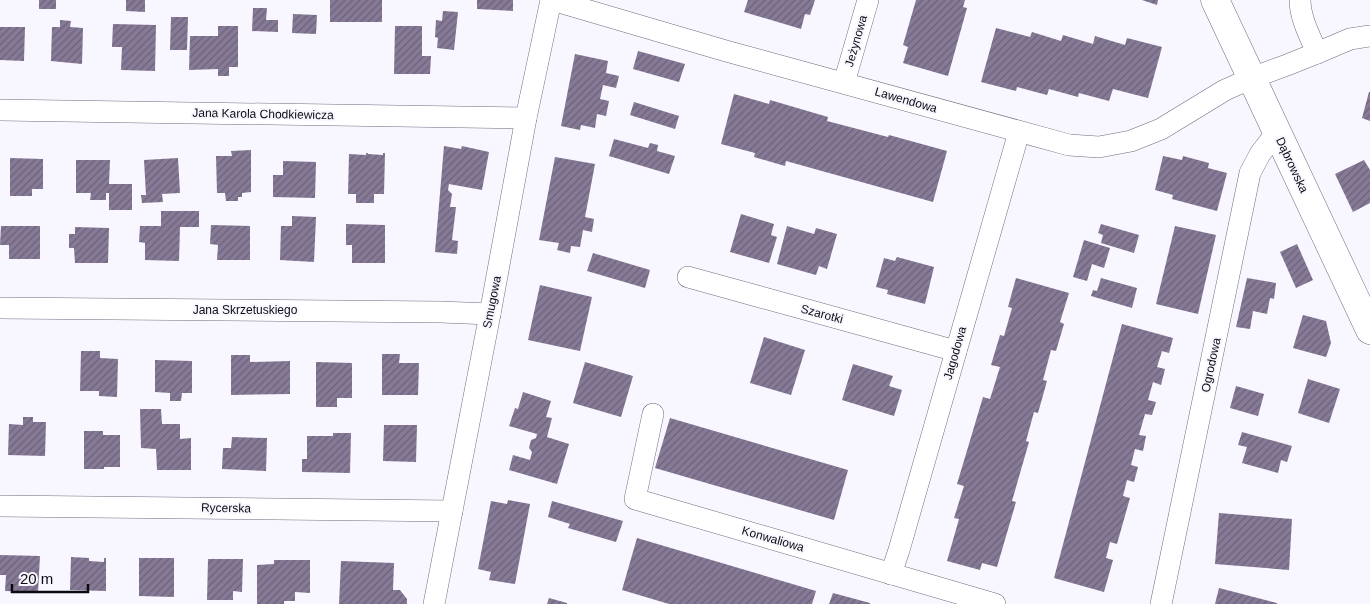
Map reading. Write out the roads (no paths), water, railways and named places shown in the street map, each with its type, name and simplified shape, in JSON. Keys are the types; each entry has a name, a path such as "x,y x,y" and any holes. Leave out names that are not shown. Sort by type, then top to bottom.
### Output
{"street":[{"name":"Lawendowa","path":"552,0 717,48 1069,145 1099,146 1131,141 1161,129 1225,90 1252,78"},
{"name":"Smugowa","path":"434,604 526,118 552,0"},
{"name":"Jeżynowa","path":"844,83 868,0"},
{"name":"Dąbrowska","path":"1216,0 1370,330"},
{"path":"1300,0 1306,28 1317,53"},
{"path":"1252,78 1350,39 1370,36"},
{"name":"Jana Karola Chodkiewicza","path":"0,110 526,118"},
{"name":"Jagodowa","path":"891,574 1019,132"},
{"name":"Ogrodowa","path":"1161,604 1250,173 1260,154 1277,132"},
{"name":"Szarotki","path":"688,277 956,351"},
{"name":"Jana Skrzetuskiego","path":"0,308 490,314"},
{"name":"Konwaliowa","path":"653,414 635,499 995,604"},
{"name":"Rycerska","path":"0,506 452,511"}]}
